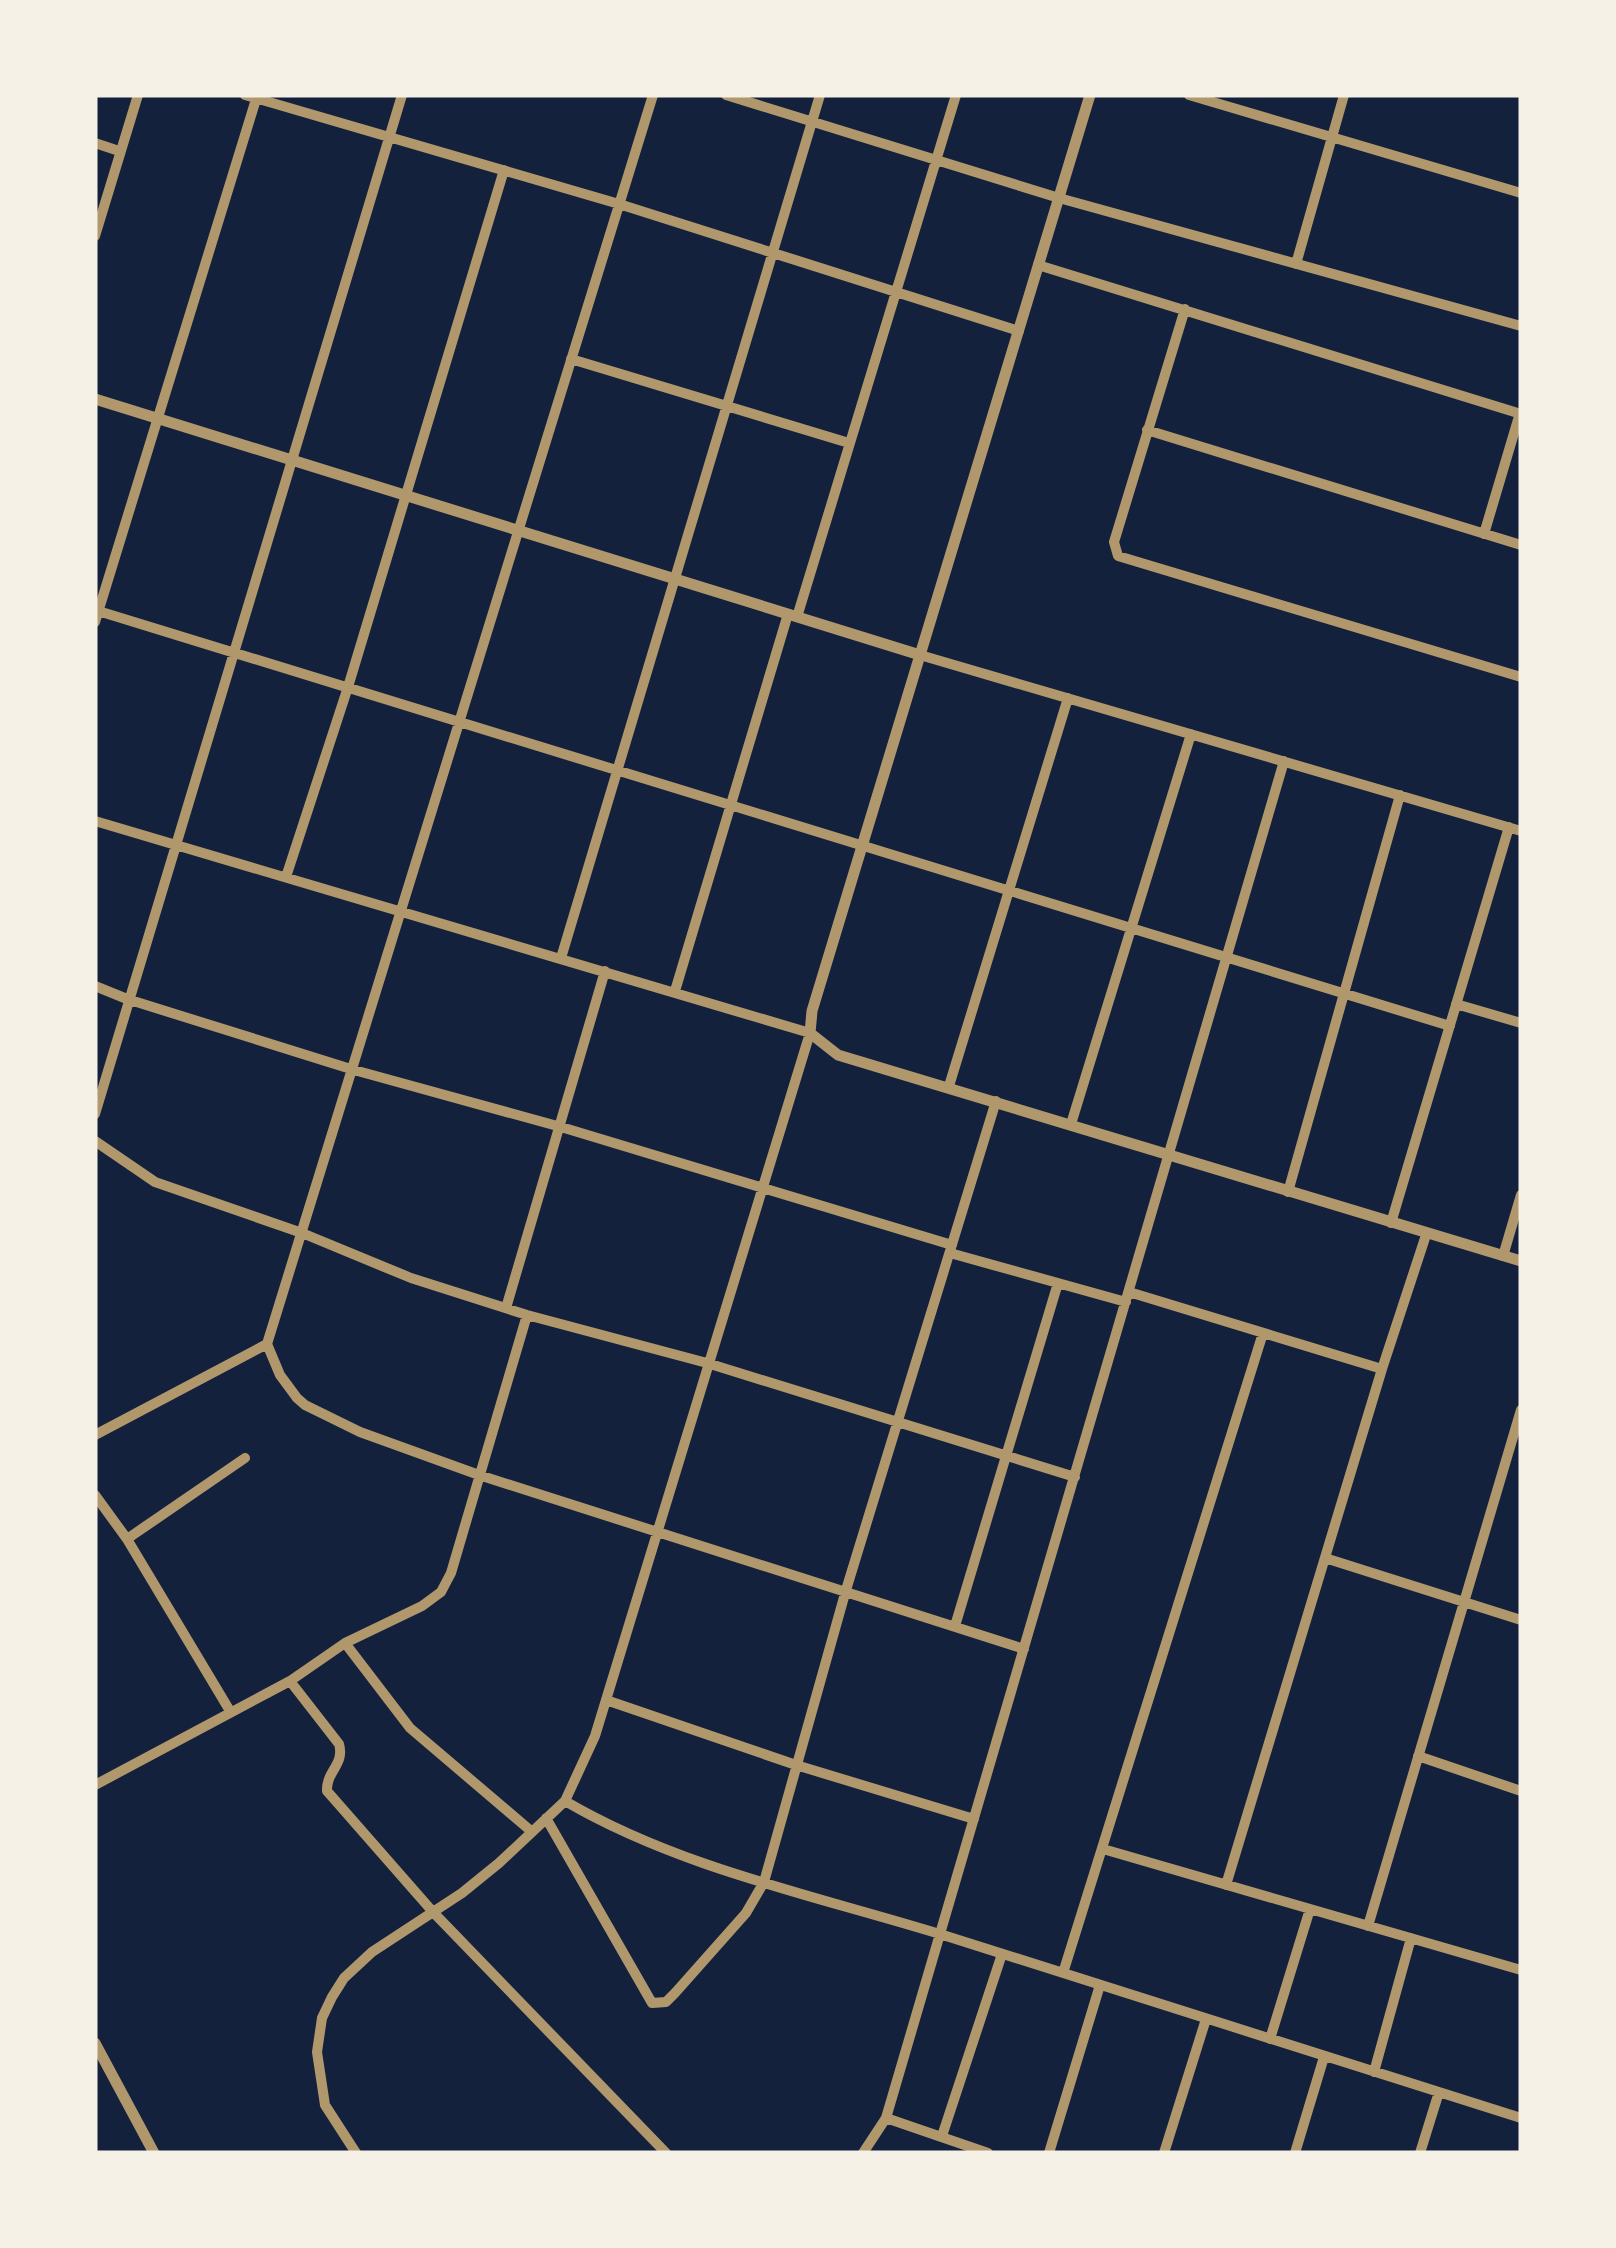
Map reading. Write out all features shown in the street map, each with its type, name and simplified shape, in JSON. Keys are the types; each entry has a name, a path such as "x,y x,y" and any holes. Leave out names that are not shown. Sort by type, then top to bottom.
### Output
{"street":[{"path":"95,236 138,95"},
{"path":"95,1114 402,95"},
{"path":"653,95 267,1344 280,1375 306,1406 360,1432 480,1475 1024,1649"},
{"path":"726,95 1059,198 1521,326"},
{"path":"561,958 820,95"},
{"path":"675,992 728,807 850,444 956,95"},
{"path":"356,2153 325,2105 317,2052 322,2018 344,1978 372,1952 500,1862 565,1801 595,1736 763,1190 810,1033 812,1010 1090,95"},
{"path":"1188,95 1521,193"},
{"path":"1296,264 1344,95"},
{"path":"1019,330 773,251 253,96 160,419 96,614 348,687 1450,1026"},
{"path":"95,144 120,151"},
{"path":"286,877 348,687 504,170"},
{"path":"1038,266 1521,414 1484,534"},
{"path":"1185,309 1114,542 1118,556 1521,677"},
{"path":"571,360 850,444"},
{"path":"95,399 920,655 1515,829 1456,1004 1391,1223"},
{"path":"1147,430 1521,546"},
{"path":"949,1086 1068,698"},
{"path":"1070,1124 1191,734"},
{"path":"863,2153 886,2118 1284,762"},
{"path":"1288,1192 1400,795"},
{"path":"95,821 810,1033 838,1055 1521,1261"},
{"path":"506,1308 606,971"},
{"path":"95,986 354,1070 561,1127 1058,1283 1128,1297 1382,1369"},
{"path":"1456,1004 1521,1023"},
{"path":"546,1818 652,2003 666,2002 746,1913 764,1882 846,1590 996,1101"},
{"path":"95,1141 155,1182 302,1233 374,1265 527,1315 708,1364 1075,1477"},
{"path":"1503,1256 1521,1195"},
{"path":"1226,1885 1426,1235"},
{"path":"956,1626 1058,1283"},
{"path":"95,1785 290,1680 345,1643 422,1606 441,1592 451,1573 527,1315"},
{"path":"1063,1973 1263,1333"},
{"path":"95,1435 267,1344"},
{"path":"1368,1926 1521,1410"},
{"path":"127,1538 245,1458"},
{"path":"95,1494 127,1538 230,1711"},
{"path":"1324,1558 1521,1620"},
{"path":"345,1643 410,1728 531,1831"},
{"path":"290,1680 338,1744 340,1763 327,1780 327,1791 433,1912 666,2153"},
{"path":"606,1700 796,1765 974,1819"},
{"path":"1418,1756 1521,1791"},
{"path":"565,1801 604,1824 764,1882 1521,2118"},
{"path":"1103,1849 1521,1970"},
{"path":"1270,2039 1310,1909"},
{"path":"1374,2072 1411,1938"},
{"path":"942,2136 1002,1954"},
{"path":"1049,2153 1100,1985"},
{"path":"1164,2153 1206,2019"},
{"path":"95,2043 154,2153"},
{"path":"1295,2153 1324,2057"},
{"path":"1420,2153 1439,2092"},
{"path":"886,2118 988,2153"}]}
